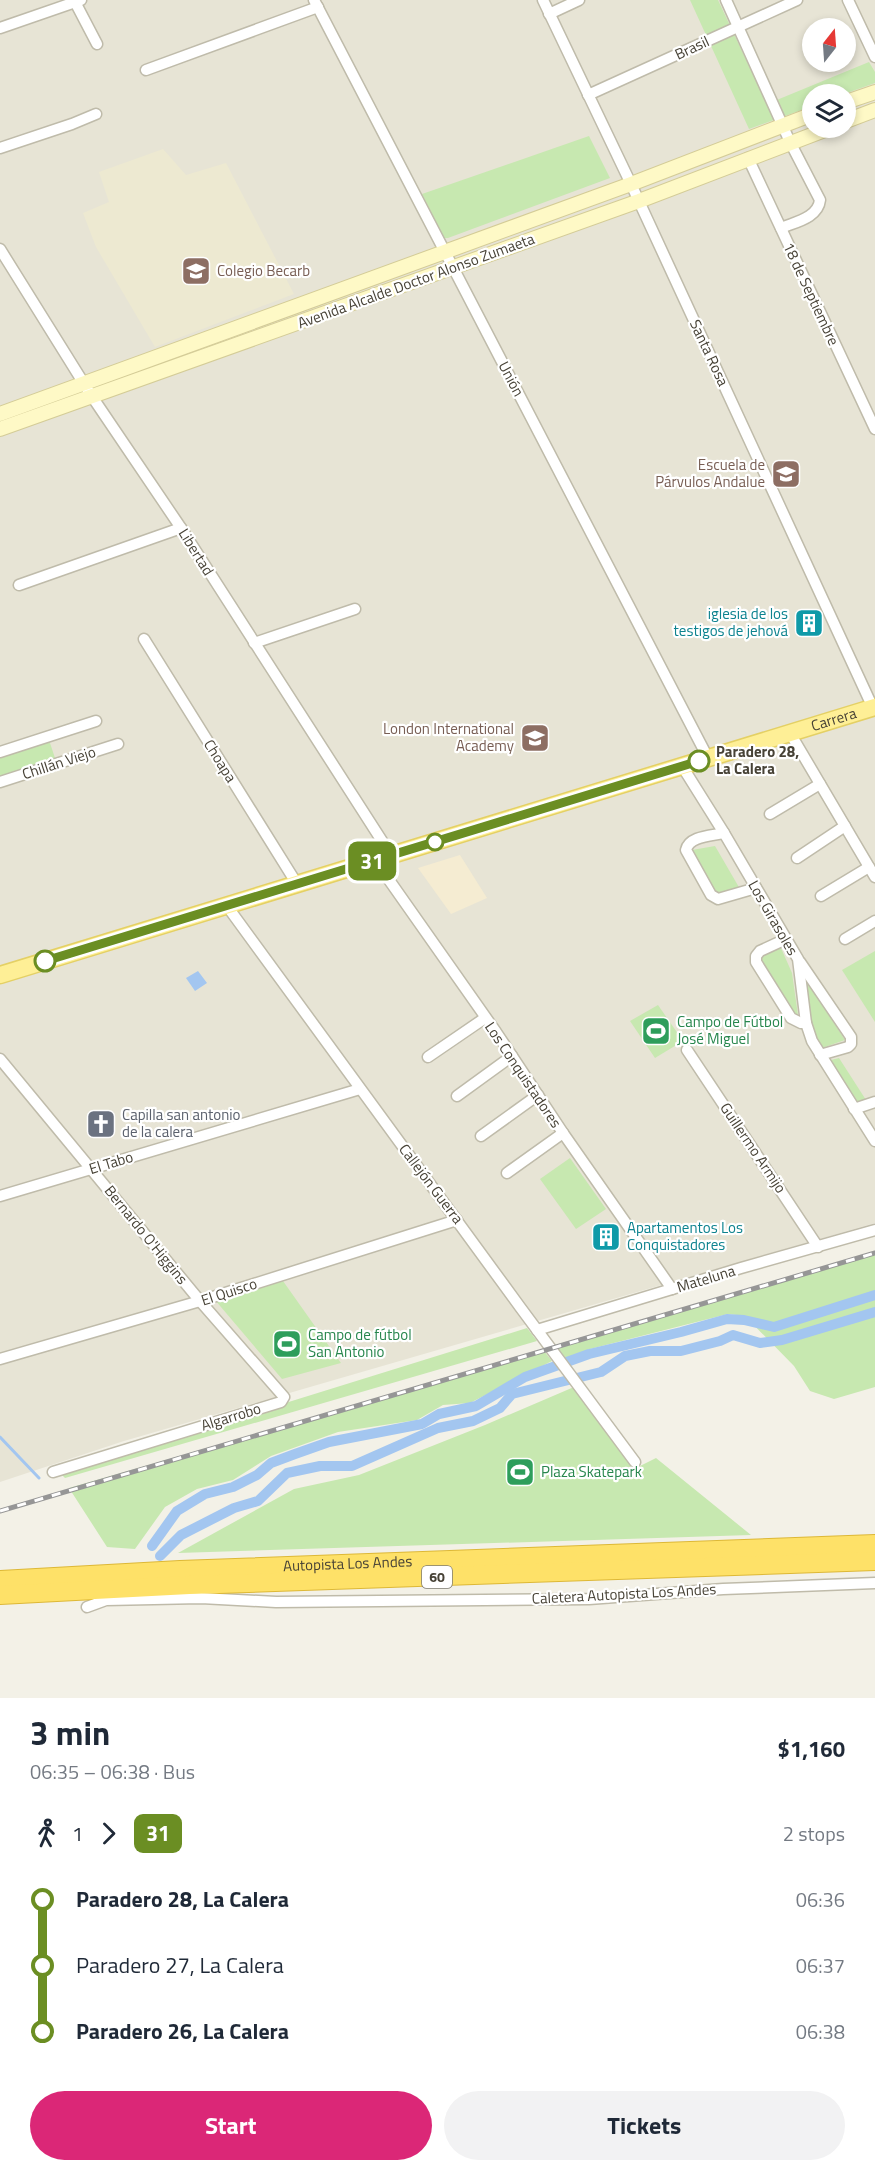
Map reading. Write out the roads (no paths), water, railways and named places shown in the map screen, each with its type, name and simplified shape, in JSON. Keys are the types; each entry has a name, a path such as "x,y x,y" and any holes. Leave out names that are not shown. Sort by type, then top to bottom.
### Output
{"highway":[{"name":"Autopista Los Andes","path":"0,1580 169,1570 875,1544"},
{"name":"Autopista Los Andes","path":"0,1595 142,1587 875,1561"}],"main road":[{"name":"Carrera","path":"0,975 874,708"}],"street":[{"name":"Santa Rosa","path":"543,0 639,201 874,708"},
{"path":"549,14 579,0"},
{"path":"726,0 790,142 820,200 819,208 813,214 781,228"},
{"name":"Brasil","path":"588,95 797,0"},
{"path":"848,0 875,57"},
{"path":"0,28 77,1 97,44"},
{"path":"146,70 316,3"},
{"name":"Unión","path":"316,3 708,758"},
{"path":"856,99 875,92"},
{"path":"856,117 875,110"},
{"path":"0,148 96,114"},
{"name":"Avenida Alcalde Doctor Alonso Zumaeta","path":"0,429 88,390 802,118"},
{"name":"Avenida Alcalde Doctor Alonso Zumaeta","path":"0,414 88,390 453,268 639,201 802,138"},
{"name":"18 de Septiembre","path":"748,158 875,429"},
{"name":"Libertad","path":"0,249 88,390 181,528 391,855"},
{"path":"19,585 181,528"},
{"path":"254,644 356,609"},
{"name":"Choapa","path":"144,639 297,884"},
{"path":"0,752 96,721"},
{"path":"790,733 872,872 821,896"},
{"name":"Chillán Viejo","path":"0,783 118,744"},
{"name":"Los Girasoles","path":"682,766 798,959 806,1023 812,1041 875,1141"},
{"path":"770,814 820,784"},
{"path":"797,858 845,826"},
{"path":"724,833 691,841 686,846 686,850 711,895 718,899 756,888"},
{"name":"Los Conquistadores","path":"375,860 672,1289"},
{"name":"Callejón Guerra","path":"227,906 635,1462"},
{"path":"845,939 875,921"},
{"path":"786,939 760,951 756,956 756,962 791,1018 806,1023"},
{"path":"798,959 851,1037 851,1044 848,1047 820,1055"},
{"path":"428,1057 485,1018"},
{"name":"Guillermo Armijo","path":"687,1050 818,1247"},
{"path":"457,1096 512,1056"},
{"name":"Bernardo O'Higgins","path":"0,1059 200,1301"},
{"name":"El Tabo","path":"0,1196 360,1089"},
{"path":"481,1136 538,1095"},
{"path":"854,1109 875,1102"},
{"path":"507,1173 563,1133"},
{"name":"El Quisco","path":"0,1359 200,1301 457,1220"},
{"name":"Mateluna","path":"537,1330 875,1230"},
{"name":"Algarrobo","path":"53,1472 281,1402 284,1399 284,1396 200,1301"},
{"name":"Caletera Autopista Los Andes","path":"87,1607 106,1600 201,1598 276,1602 390,1599 589,1599 723,1589 875,1583"}],"water":[{"path":"198,971 207,983 195,991 186,978"}],"waterway":[{"path":"152,1546 177,1511 205,1494 233,1487 257,1475 271,1463 329,1442 422,1424 439,1414 476,1406 525,1377 589,1354 727,1319 744,1320 774,1327 875,1295"},
{"path":"160,1556 181,1535 234,1508 258,1501 287,1473 320,1466 352,1466 438,1428 473,1421 500,1408 512,1394 601,1372 625,1356 650,1351 681,1351 720,1341 733,1335 760,1343 782,1340 875,1312"},
{"path":"0,1437 39,1478"}],"railway":[{"path":"0,1511 875,1253"}],"place":[{"name":"Colegio Becarb","path":"196,271"},
{"name":"Escuela de Párvulos Andalue","path":"786,474"},
{"name":"iglesia de los testigos de jehová","path":"809,623"},
{"name":"London International Academy","path":"535,738"},
{"name":"Paradero 28, La Calera","path":"699,761"},
{"name":"Campo de Fútbol José Miguel","path":"656,1031"},
{"name":"Capilla san antonio de la calera","path":"101,1124"},
{"name":"Apartamentos Los Conquistadores","path":"606,1237"},
{"name":"Campo de fútbol San Antonio","path":"287,1344"},
{"name":"Plaza Skatepark","path":"520,1472"}]}
